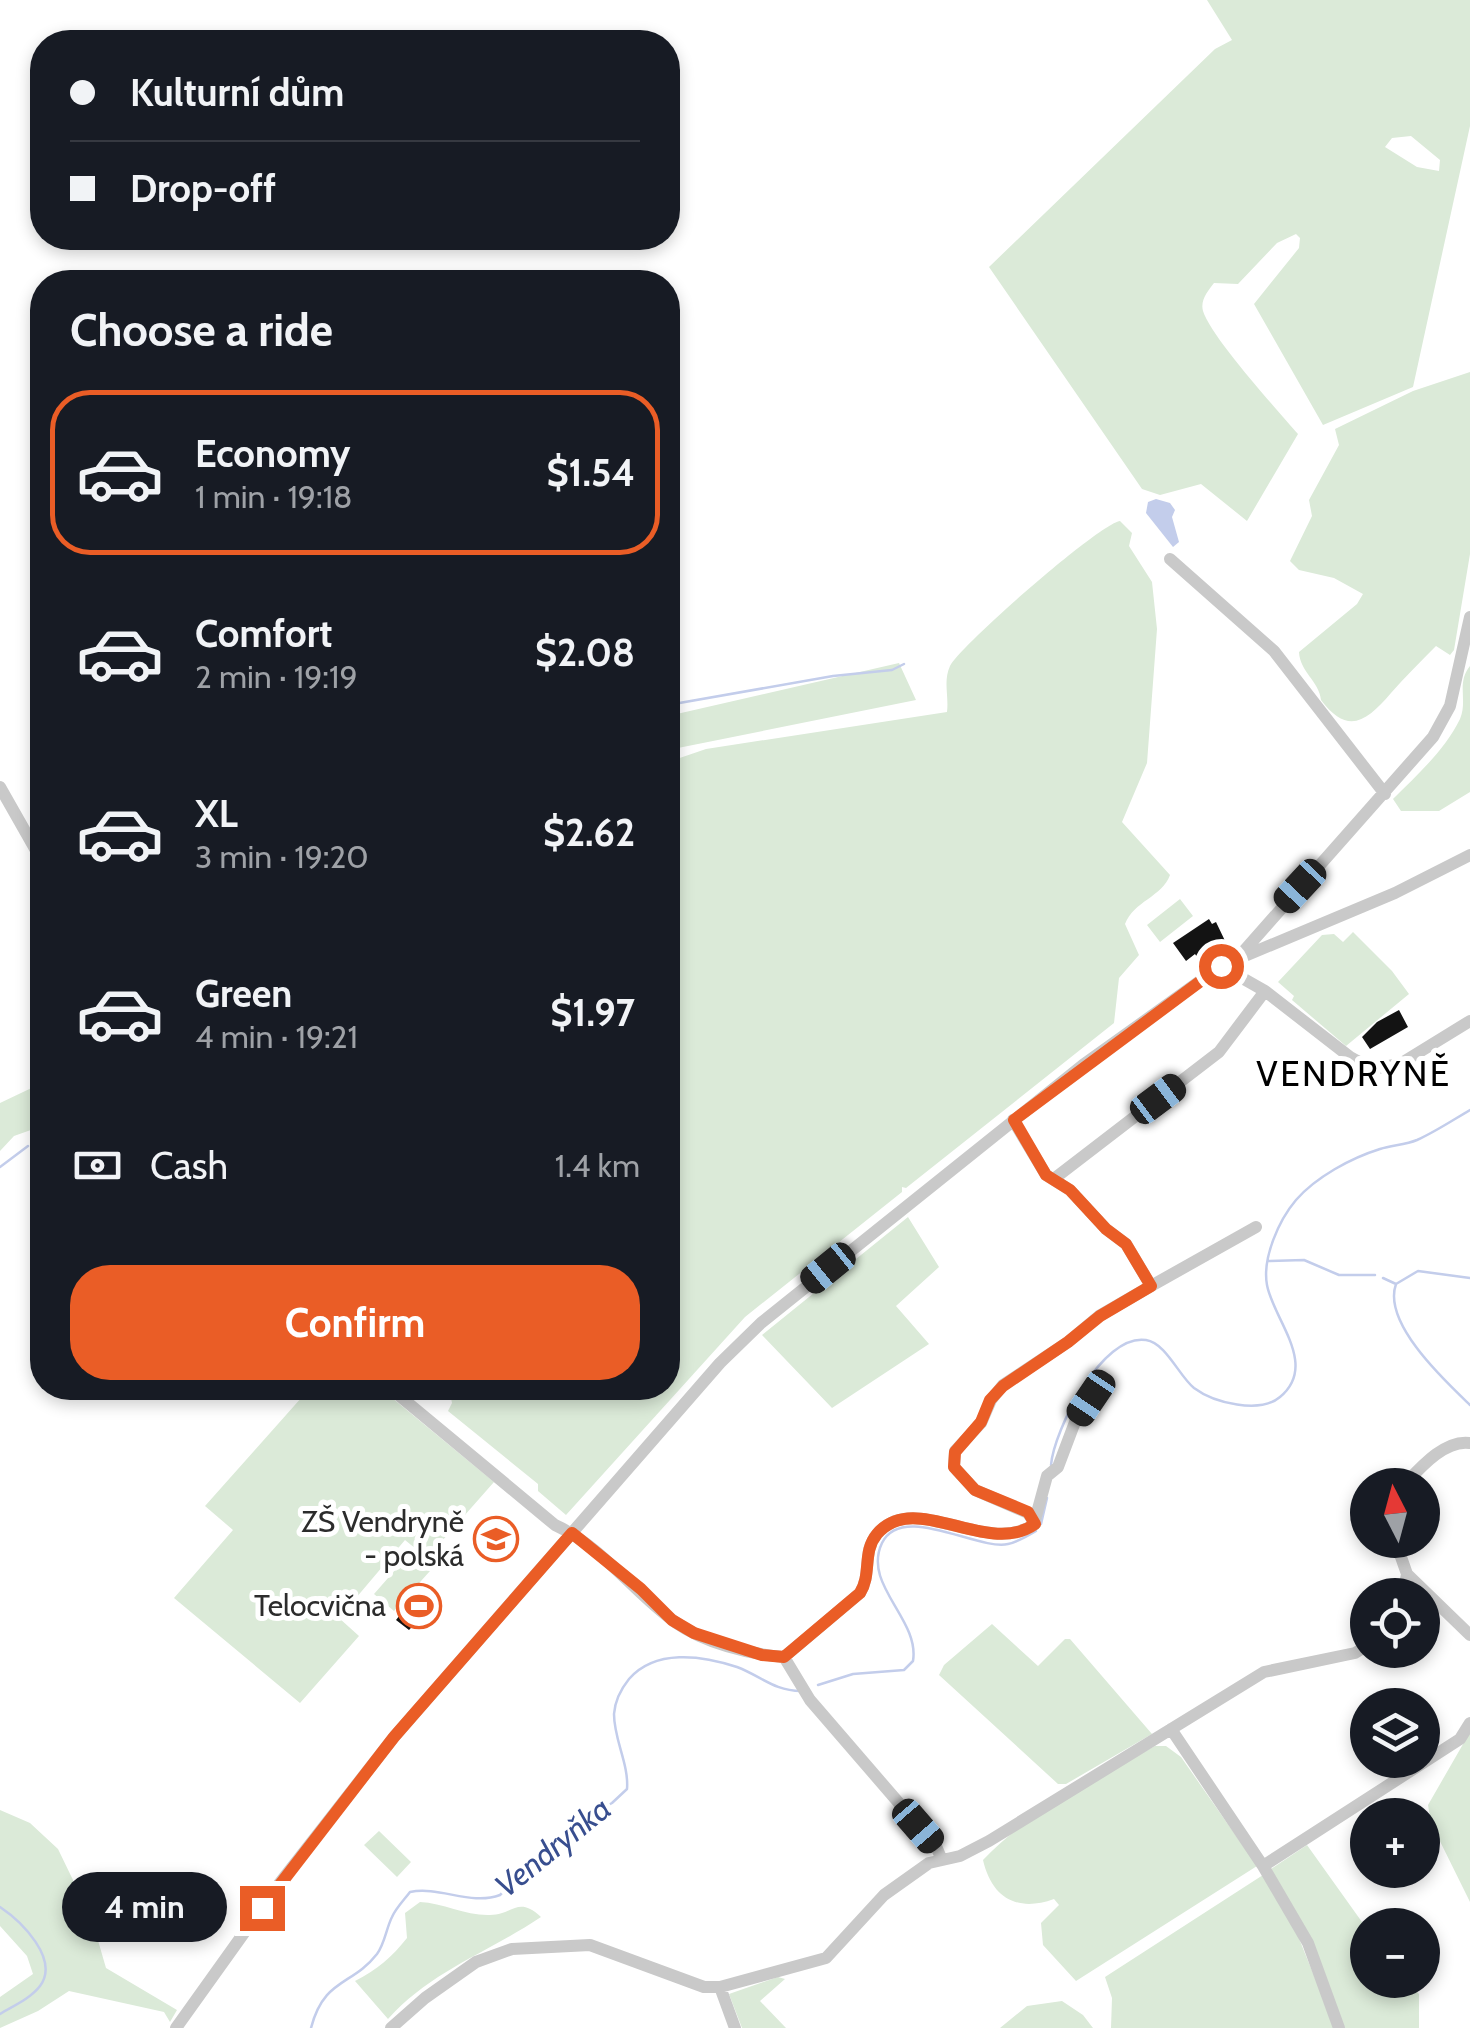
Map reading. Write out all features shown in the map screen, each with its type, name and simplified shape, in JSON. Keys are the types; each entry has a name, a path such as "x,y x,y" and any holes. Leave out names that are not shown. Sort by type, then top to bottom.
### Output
{"street":[{"path":"1170,559 1274,651 1385,794"},
{"path":"1242,954 1434,738 1450,706 1470,617"},
{"path":"0,787 30,841"},
{"path":"176,2028 279,1884 382,1752 720,1363 761,1323 1014,1120 1221,966 1395,893 1470,855"},
{"path":"1221,966 1265,991 1350,1057 1372,1069 1400,1064 1470,1021"},
{"path":"1055,1178 1219,1052 1265,991"},
{"path":"1014,1120 1046,1175 1055,1178 1126,1244 1151,1286"},
{"path":"1036,1520 1028,1512 975,1490 954,1467 955,1452 981,1422 990,1400 1003,1386 1100,1316 1256,1227"},
{"path":"404,1400 556,1526 572,1533 641,1589 672,1620 694,1633 762,1655 784,1657 860,1593 866,1584 868,1550 876,1535 892,1522 919,1518 1004,1537 1023,1533 1035,1524 1052,1473 1075,1422 1091,1398"},
{"path":"1422,1468 1458,1442 1470,1442"},
{"path":"1401,1558 1407,1574 1470,1635"},
{"path":"1406,1578 1407,1574"},
{"path":"391,2028 465,1970 492,1954 512,1950 590,1944 693,1984 720,1987 826,1958 884,1895 941,1858 960,1856 989,1841 1264,1672 1350,1654"},
{"path":"784,1657 810,1700 936,1846 941,1858"},
{"path":"1264,1866 1460,1739 1470,1723"},
{"path":"1171,1730 1264,1866 1308,1943 1339,2028"},
{"path":"720,1987 735,2028"}],"green space":[{"path":"1207,0 1470,0 1470,126 1413,387 1323,425 1254,304 1299,248 1300,238 1296,234 1277,243 1238,284 1214,283 1204,299 1203,311 1218,338 1298,434 1247,521 1201,484 1160,495 1142,489 989,267 1215,49 1232,40","holes":["1411,136 1440,160 1439,171 1417,167 1385,147 1392,138"]},
{"path":"1470,372 1470,554 1454,650 1450,655 1436,646 1374,711 1357,720 1340,718 1321,700 1299,652 1357,604 1363,594 1334,578 1299,570 1290,561 1312,516 1309,500 1339,445 1335,429 1413,391"},
{"path":"1120,521 1132,533 1129,546 1152,582 1157,629 1147,763 1122,822 1170,875 1125,924 1139,955 1119,978 1114,1023 906,1188 902,1187 902,1192 745,1317 680,1389 680,758 706,749 947,712 948,672 960,654 1003,612 1107,527"},
{"path":"899,663 916,700 680,748 680,713"},
{"path":"1470,666 1470,792 1439,811 1401,811 1393,799 1439,752 1460,719 1464,679"},
{"path":"1180,899 1193,916 1160,942 1147,925"},
{"path":"1353,932 1409,994 1346,1046 1292,1000 1294,996 1278,982 1322,935 1334,934 1343,942"},
{"path":"30,1089 30,1130 14,1136 0,1151 0,1103"},
{"path":"908,1217 939,1267 896,1306 929,1344 832,1408 762,1335"},
{"path":"299,1400 395,1400 494,1482 427,1558 405,1540 339,1618 359,1636 300,1703 174,1598 233,1530 205,1506"},
{"path":"451,1400 670,1400 566,1515 538,1491 538,1484 448,1411"},
{"path":"410,1553 430,1571 394,1611 374,1594"},
{"path":"992,1624 1038,1666 1065,1639 1070,1639 1152,1734 1066,1784 1058,1784 939,1675 944,1665"},
{"path":"1470,1732 1470,1902 1440,1841 1440,1798 1432,1798"},
{"path":"1155,1746 1166,1746 1181,1757 1257,1866 1076,1981 1043,1945 1041,1923 1059,1905 1054,1899 1029,1904 1008,1899 993,1884 983,1860 1043,1811"},
{"path":"0,1810 30,1823 58,1849 73,1880 76,1910 97,1937 106,1968 177,2010 170,2022 164,2012 69,1991 0,2028 0,1997 33,1974 27,1956 0,1926"},
{"path":"379,1831 411,1862 397,1877 364,1845"},
{"path":"1307,1845 1352,1908 1350,1998 1419,1998 1419,2028 1343,2028 1271,1869"},
{"path":"1263,1875 1296,1931 1335,2028 1111,2028 1112,1998 1105,1977"},
{"path":"420,1902 481,1915 521,1907 541,1917 442,1975 388,2019 355,1981 384,1962 407,1938 405,1913"},
{"path":"778,1977 785,1979 760,2001 786,2028 742,2028 729,1994"},
{"path":"1062,2001 1083,2015 1093,2028 1000,2028 1027,2006"}],"water":[{"path":"1156,499 1170,503 1175,510 1172,517 1179,542 1173,547 1146,513 1148,502"}],"building":[{"path":"1209,919 1212,924 1216,922 1227,945 1201,963 1195,954 1186,961 1173,943"},
{"path":"1399,1010 1408,1027 1370,1049 1362,1037 1377,1022"},
{"name":"Telocvična","path":"423,1586 438,1599 409,1630 396,1620"}],"waterway":[{"path":"680,703 833,676 892,670 904,664"},
{"name":"Vendryňka","path":"1051,1465 1061,1430 1083,1387 1097,1367 1129,1342 1153,1342 1194,1388 1213,1398 1249,1406 1280,1397 1291,1384 1295,1356 1271,1298 1266,1274 1273,1240 1290,1208 1313,1184 1346,1163 1417,1140 1470,1110"},
{"path":"0,1167 28,1146"},
{"path":"1269,1261 1304,1260 1339,1275 1375,1275"},
{"path":"1383,1278 1396,1284 1418,1271 1470,1278"},
{"path":"1396,1284 1394,1299 1407,1333 1470,1405"},
{"name":"Vendryňka","path":"1041,1524 1047,1498"},
{"name":"Vendryňka","path":"818,1685 853,1674 904,1670 913,1661 908,1631 879,1573 882,1543 892,1532 923,1527 995,1544 1012,1543 1036,1531"},
{"name":"Vendryňka","path":"311,2028 331,1991 377,1954 394,1914 410,1892 433,1891 478,1898 500,1895 566,1829 612,1803 627,1789 614,1714 621,1691 640,1669 679,1657 709,1660 737,1667 775,1686 801,1691"},
{"name":"Vendryňka","path":"0,1907 27,1931 45,1964 45,1975 36,1991 0,2014"}],"place":[{"name":"ZŠ Vendryně - polská","path":"496,1539"},
{"name":"Telocvična","path":"419,1606"}],"district":[{"name":"VENDRYNĚ","path":"1354,1074"}],"route":[{"path":"262,1908 394,1737 572,1533 641,1589 672,1620 694,1633 762,1655 784,1657 860,1593 866,1584 868,1550 876,1535 892,1522 919,1518 1004,1537 1023,1533 1035,1524 1028,1512 975,1490 954,1467 955,1452 981,1422 990,1400 1003,1386 1100,1316 1151,1286 1126,1244 1106,1229 1084,1202 1046,1175 1014,1120 1128,1031 1221,966"}]}
